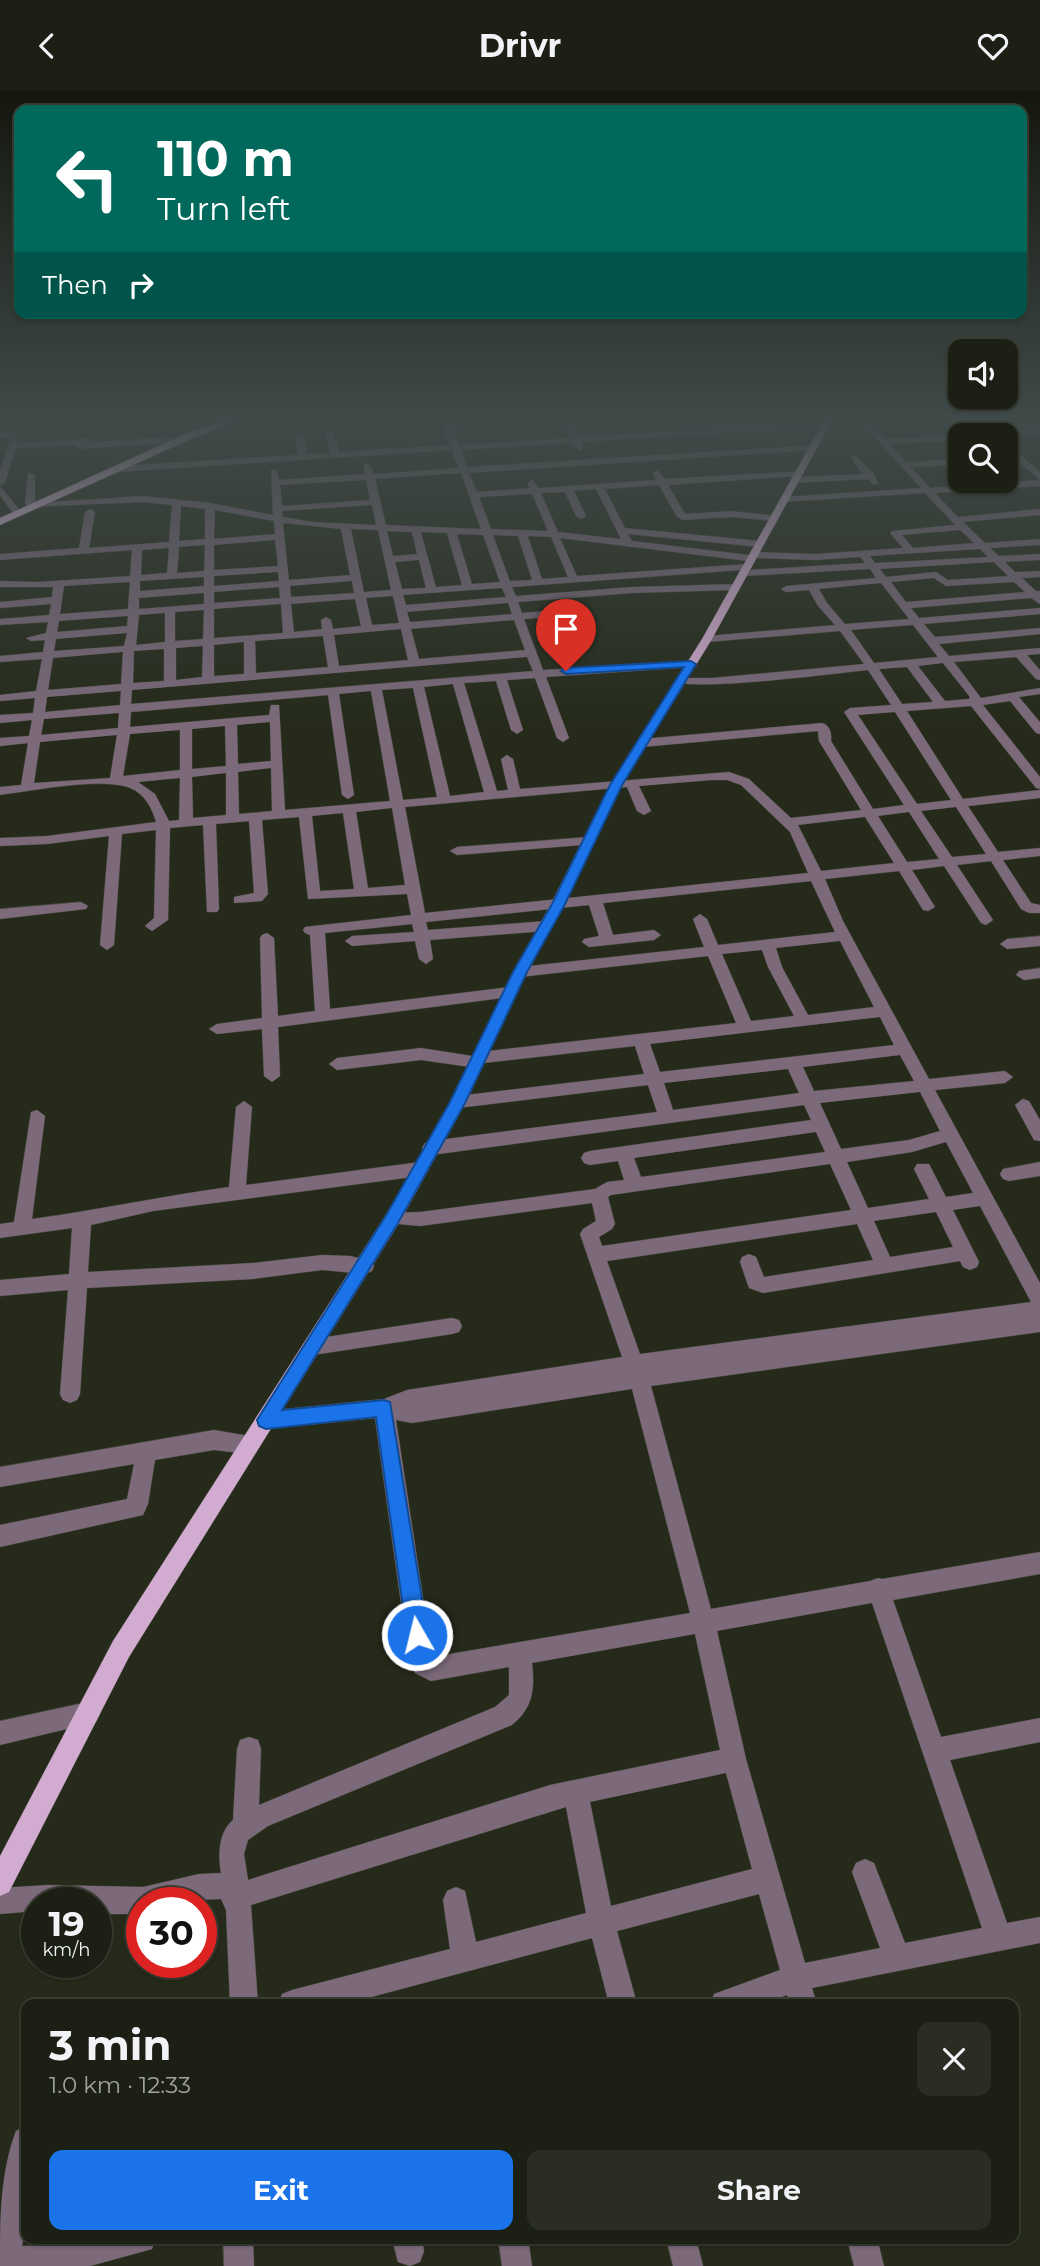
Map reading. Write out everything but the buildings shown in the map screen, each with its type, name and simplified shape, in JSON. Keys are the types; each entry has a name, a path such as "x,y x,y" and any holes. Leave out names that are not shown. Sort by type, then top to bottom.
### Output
{"main road":[{"path":"0,1883 121,1649 248,1444 266,1420 393,1219 458,1103 520,972 589,841 624,784 642,743 707,639 773,520"}],"street":[{"path":"84,551 89,520"},
{"path":"172,576 175,520"},
{"path":"208,681 210,520"},
{"path":"244,520 244,546"},
{"path":"278,520 289,636"},
{"path":"314,520 346,526 555,535 627,541 748,564"},
{"path":"346,520 367,629"},
{"path":"379,520 414,663"},
{"path":"482,520 563,738"},
{"path":"549,520 573,578"},
{"path":"617,520 627,541"},
{"path":"622,529 683,520"},
{"path":"958,520 1038,596"},
{"path":"910,550 895,533 978,520"},
{"path":"622,529 748,564"},
{"path":"416,530 431,589"},
{"path":"451,531 467,586"},
{"path":"522,534 538,580"},
{"path":"0,584 59,584 209,573 244,546 279,537"},
{"path":"0,557 228,540 244,546 281,569"},
{"path":"400,609 632,590 792,557 1040,542"},
{"path":"116,781 124,731 137,547"},
{"path":"863,554 976,697 974,702"},
{"path":"388,559 423,557"},
{"path":"0,622 748,564 873,566 1040,557"},
{"path":"786,589 936,575 946,583 1040,574"},
{"path":"133,595 356,578"},
{"path":"27,788 50,655 59,584"},
{"path":"813,587 822,604 898,708 1028,908 1040,909"},
{"path":"903,605 1038,596"},
{"path":"0,605 56,600"},
{"path":"170,609 170,684"},
{"path":"707,639 1040,611"},
{"path":"0,659 289,636 327,626 367,629 575,612"},
{"path":"327,626 334,671"},
{"path":"31,638 133,629"},
{"path":"932,641 1040,631"},
{"path":"248,639 250,678"},
{"path":"681,681 712,681 1040,651"},
{"path":"0,698 530,653"},
{"path":"1019,653 1040,677"},
{"path":"909,662 941,704"},
{"path":"0,719 500,677 691,664"},
{"path":"500,677 517,730"},
{"path":"458,681 491,794"},
{"path":"418,684 444,798"},
{"path":"376,688 426,958"},
{"path":"333,691 362,893"},
{"path":"986,921 850,712 974,702 1040,691"},
{"path":"274,697 279,814"},
{"path":"1012,697 1040,730"},
{"path":"974,702 1040,785"},
{"path":"0,742 275,717"},
{"path":"231,722 233,818"},
{"path":"186,727 186,823"},
{"path":"642,743 822,727 826,734 825,740 868,814 928,907"},
{"path":"507,759 515,793"},
{"path":"0,791 277,764"},
{"path":"0,842 37,841 305,811 349,801 396,802 712,776 735,777 745,782 796,830 844,936 1040,1301"},
{"path":"116,781 138,786 149,795 159,811 163,825 161,920 152,926"},
{"path":"624,784 645,811"},
{"path":"789,822 1040,794"},
{"path":"305,811 312,895 412,889"},
{"path":"239,900 257,898 261,894 255,816"},
{"path":"209,821 212,909"},
{"path":"107,945 117,830"},
{"path":"457,851 589,841"},
{"path":"323,1016 313,930 819,878 1040,852"},
{"path":"595,900 607,940"},
{"path":"0,914 81,906"},
{"path":"700,919 746,1027"},
{"path":"352,941 546,926"},
{"path":"589,942 654,935"},
{"path":"520,972 844,936"},
{"path":"267,938 272,1076"},
{"path":"1007,944 1040,941"},
{"path":"768,945 775,967 804,1021"},
{"path":"1024,975 1040,973"},
{"path":"217,1029 510,992"},
{"path":"337,1064 428,1054 478,1060 885,1011"},
{"path":"641,1040 667,1117"},
{"path":"458,1103 905,1049"},
{"path":"793,1062 885,1266"},
{"path":"431,1148 809,1098 1005,1077"},
{"path":"1023,1105 1040,1135"},
{"path":"237,1193 243,1107"},
{"path":"22,1229 37,1116"},
{"path":"590,1158 822,1125"},
{"path":"393,1219 420,1219 599,1195 607,1189 836,1159 912,1146 924,1140 951,1135"},
{"path":"624,1153 635,1185"},
{"path":"0,1231 82,1219 153,1204 420,1169"},
{"path":"749,1262 756,1282 761,1285 885,1266 968,1257 923,1169"},
{"path":"1009,1174 1040,1170"},
{"path":"599,1195 606,1224 589,1234 636,1371 703,1620 734,1759 800,1991"},
{"path":"595,1255 984,1198"},
{"path":"70,1394 82,1219"},
{"path":"0,1288 77,1280 255,1271 313,1262 343,1261 365,1266"},
{"path":"266,1420 384,1408 412,1414 636,1371 1040,1309"},
{"path":"636,1371 1040,1324"},
{"path":"313,1346 452,1326"},
{"path":"384,1408 423,1665 438,1669 878,1589 1040,1563"},
{"path":"0,1477 221,1439 248,1444"},
{"path":"0,1536 135,1508 146,1451"},
{"path":"878,1589 999,1939"},
{"path":"244,1999 231,1845 237,1832 245,1825 503,1716 514,1709 522,1699 520,1655"},
{"path":"0,1733 88,1713"},
{"path":"935,1751 1040,1730"},
{"path":"245,1825 249,1749"},
{"path":"236,1897 550,1798 734,1759"},
{"path":"576,1794 601,1921 622,1999"},
{"path":"865,1872 897,1959"},
{"path":"311,1999 769,1878"},
{"path":"0,1901 48,1898 103,1902 156,1899 216,1886 228,1888 236,1897"},
{"path":"456,1900 465,1958"},
{"path":"753,1999 800,1991 897,1959 1040,1930"},
{"path":"21,2166 2,2263 53,2260 117,2244"},
{"path":"238,2244 239,2266"},
{"path":"514,2244 517,2266"},
{"path":"682,2244 688,2266"},
{"path":"864,2244 869,2266"}],"route":[{"path":"417,1635 384,1408 266,1420 393,1219 458,1103 520,972 558,904 616,785 691,664 566,671"}]}
